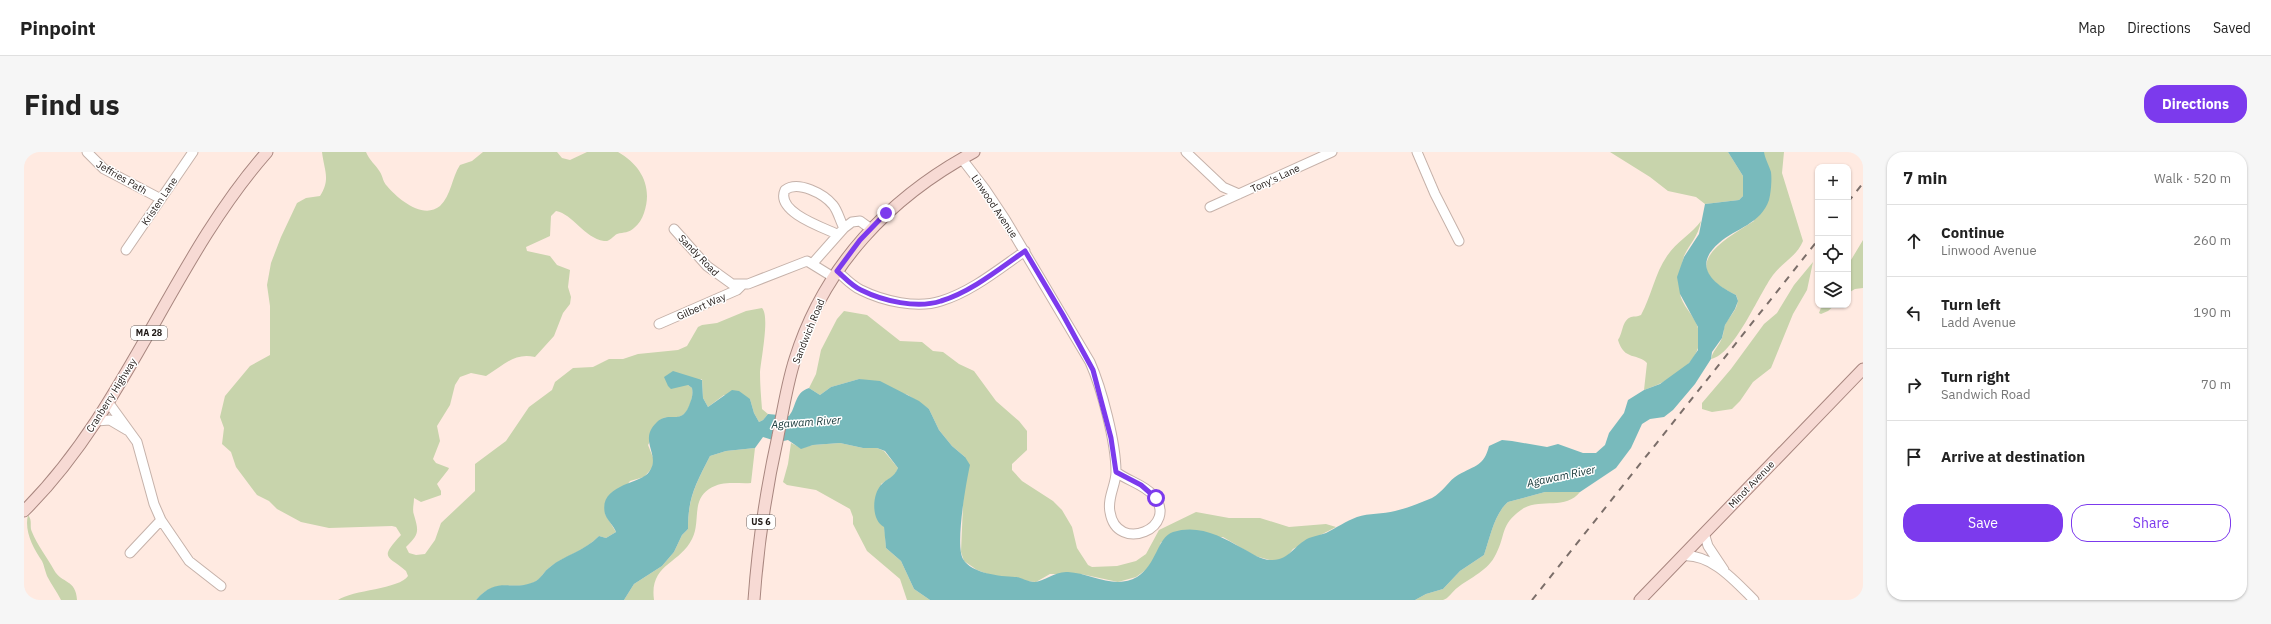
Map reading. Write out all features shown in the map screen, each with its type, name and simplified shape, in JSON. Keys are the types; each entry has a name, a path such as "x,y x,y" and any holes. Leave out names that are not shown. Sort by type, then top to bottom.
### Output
{"main road":[{"name":"Cranberry Highway","path":"24,510 61,470 96,421 202,238 234,193 267,152"},
{"name":"Sandwich Road","path":"754,600 759,536 775,446 799,348 817,306 835,274 870,228 912,191 974,152"},
{"name":"Minot Avenue","path":"1640,600 1863,369"}],"street":[{"name":"Jeffries Path","path":"87,152 104,168 161,199"},
{"name":"Kristen Lane","path":"126,250 193,152"},
{"name":"Tony's Lane","path":"1186,152 1216,181 1228,190 1239,194"},
{"name":"Tony's Lane","path":"1210,207 1332,152"},
{"path":"1417,152 1435,194 1459,241"},
{"name":"Linwood Avenue","path":"962,159 986,189 1025,251 1066,320 1093,370 1111,438 1116,472 1109,506 1111,516 1118,526 1125,532 1135,535 1146,532 1154,525 1159,515 1158,502 1146,489 1116,472"},
{"path":"837,234 808,222 794,212 785,199 784,194 786,189 803,188 821,196 833,205 844,228"},
{"path":"812,262 844,228 856,221 864,222 870,228"},
{"name":"Sandy Road","path":"674,229 713,272 728,282 742,285"},
{"path":"742,285 755,282 798,262 807,261 835,274 860,290 876,296 897,302 931,304 957,294 1025,251"},
{"name":"Gilbert Way","path":"659,324 704,306 737,290 742,285"},
{"path":"108,402 137,442 151,496 161,520 189,561 221,586"},
{"path":"96,421 110,420 130,432"},
{"path":"130,553 161,520"},
{"path":"1704,533 1708,546 1726,573 1754,600"},
{"path":"1682,556 1698,557 1726,573"}],"green space":[{"path":"322,152 366,152 380,172 386,184 398,197 411,206 426,211 433,210 444,202 460,165 472,161 483,152 557,152 562,158 570,160 587,152 618,152 633,163 639,170 646,186 647,194 644,213 639,223 630,231 617,234 610,240 604,241 590,235 568,217 556,211 551,216 550,236 526,247 527,251 550,256 557,265 570,270 568,287 571,297 570,304 563,313 554,336 535,357 521,356 515,358 503,364 486,376 471,373 460,377 455,385 450,405 437,426 440,441 433,459 436,463 449,468 437,484 441,491 441,495 421,502 414,498 413,511 417,525 417,532 416,536 406,547 409,553 416,555 425,554 435,540 441,523 475,491 475,464 506,441 529,407 552,390 555,382 573,368 593,367 609,359 623,359 638,354 678,350 687,346 698,327 702,325 717,323 746,311 762,308 764,313 765,328 760,372 762,409 768,414 759,422 754,413 750,399 724,395 708,407 703,398 702,379 688,385 692,388 689,408 681,416 663,418 648,445 654,460 652,468 644,477 630,481 605,514 616,532 606,538 599,536 581,550 562,559 550,567 535,582 527,585 498,586 491,588 476,600 338,600 354,594 396,584 408,576 406,571 388,556 390,548 401,535 396,527 329,528 301,522 277,509 269,501 257,495 236,467 231,452 222,444 224,428 220,417 225,396 250,366 270,355 270,306 267,285 271,263 297,203 306,198 320,196 323,190 326,174"},
{"path":"1610,152 1728,152 1743,176 1743,196 1739,200 1705,204 1696,197 1668,191 1650,177"},
{"path":"1764,152 1784,152 1782,173 1803,241 1794,255 1773,275 1737,336 1720,355 1711,359 1722,338 1725,325 1736,307 1737,299 1736,295 1718,285 1709,275 1706,265 1710,255 1718,246 1728,237 1754,221"},
{"path":"1701,221 1696,236 1684,256 1681,269 1680,289 1683,302 1698,328 1700,340 1697,350 1692,360 1674,376 1664,382 1644,390 1647,363 1640,358 1627,354 1621,347 1618,340 1626,321 1631,317 1641,315 1648,301 1659,270 1667,256 1675,246"},
{"path":"1863,240 1863,288 1851,291 1851,272 1851,260"},
{"path":"1813,262 1807,290 1793,314 1771,368 1753,382 1740,401 1732,409 1712,412 1702,409 1702,403 1731,369 1764,324 1777,313 1794,285"},
{"path":"1821,308 1832,308 1821,314 1819,313"},
{"path":"844,311 867,315 900,341 922,342 933,351 943,352 959,364 974,371 996,401 1019,421 1027,431 1027,450 1012,464 1012,470 1022,481 1053,501 1062,510 1072,527 1077,548 1088,565 1092,567 1117,566 1136,561 1146,554 1159,530 1196,512 1229,518 1260,518 1289,527 1326,524 1336,527 1293,549 1285,559 1280,560 1270,560 1255,556 1223,537 1161,542 1157,555 1147,569 1136,577 1118,582 1081,574 1050,574 1036,582 1025,581 1016,577 996,577 977,570 964,561 961,552 965,457 952,446 939,430 929,409 908,395 859,379 831,387 820,395 809,388 816,374 821,350 837,319"},
{"path":"791,443 801,448 813,445 840,443 863,448 877,448 884,451 898,468 895,475 881,484 886,548 901,561 914,589 930,600 907,600 900,579 867,551 853,524 853,517 850,509 816,490 787,485 783,482 788,464"},
{"path":"755,448 751,483 719,484 703,494 698,506 695,532 692,539 687,547 661,571 656,579 654,600 624,600 634,584 662,566 674,552 682,535 688,529 691,499 710,456 726,451"},
{"path":"1545,492 1580,492 1574,498 1567,501 1559,503 1536,504 1521,510 1514,515 1506,526 1493,560 1484,569 1457,588 1449,597 1443,600 1415,600 1426,594 1443,589 1460,571 1484,555 1499,513 1508,502"},
{"path":"28,515 31,530 37,542 57,574 74,588 77,600 61,600 50,582 42,561 35,551 28,533"}],"water":[{"name":"Agawam River","path":"1728,152 1764,152 1771,172 1770,194 1769,200 1760,215 1719,243 1711,251 1707,259 1706,267 1713,280 1736,295 1738,301 1725,325 1722,338 1712,352 1711,359 1695,384 1673,410 1664,417 1650,419 1642,424 1631,448 1616,468 1580,492 1545,492 1508,502 1499,513 1484,555 1460,571 1443,589 1426,594 1415,600 930,600 914,589 901,561 886,548 884,527 880,524 875,513 874,507 878,489 894,474 898,468 885,451 877,448 863,448 840,443 813,445 801,449 788,440 779,442 763,437 755,448 726,451 710,456 691,499 688,529 682,535 674,552 662,566 634,584 624,600 476,600 484,592 491,588 504,585 526,585 534,582 556,563 587,546 599,536 606,538 616,532 605,514 605,504 608,496 621,486 645,476 649,472 653,460 649,442 651,429 662,419 683,414 687,410 691,401 692,388 688,385 671,389 668,386 664,377 673,371 702,380 703,398 708,407 732,390 739,391 750,399 754,413 759,422 768,414 789,416 798,396 804,390 809,388 820,395 831,387 859,379 880,381 919,401 929,409 939,430 952,446 965,457 970,465 964,499 960,541 963,559 967,564 979,571 994,575 1017,577 1032,582 1063,572 1076,573 1102,580 1120,582 1129,581 1144,572 1149,566 1163,539 1173,532 1191,529 1209,532 1226,539 1260,558 1277,560 1287,555 1309,538 1326,533 1357,517 1400,510 1432,498 1455,477 1482,461 1485,458 1489,446 1502,440 1547,447 1558,444 1583,453 1596,453 1605,445 1609,433 1624,413 1628,400 1644,390 1660,384 1689,363 1698,350 1698,327 1680,294 1677,277 1684,257 1699,234 1705,204 1739,200 1743,196 1743,176"}],"railway":[{"path":"1850,200 1863,183"},
{"path":"1532,600 1815,244"}],"route":[{"path":"886,213 870,228 837,271 860,290 897,302 931,304 949,299 975,284 1025,251 1086,355 1093,370 1111,438 1116,472 1123,477 1141,485 1156,498"}]}
